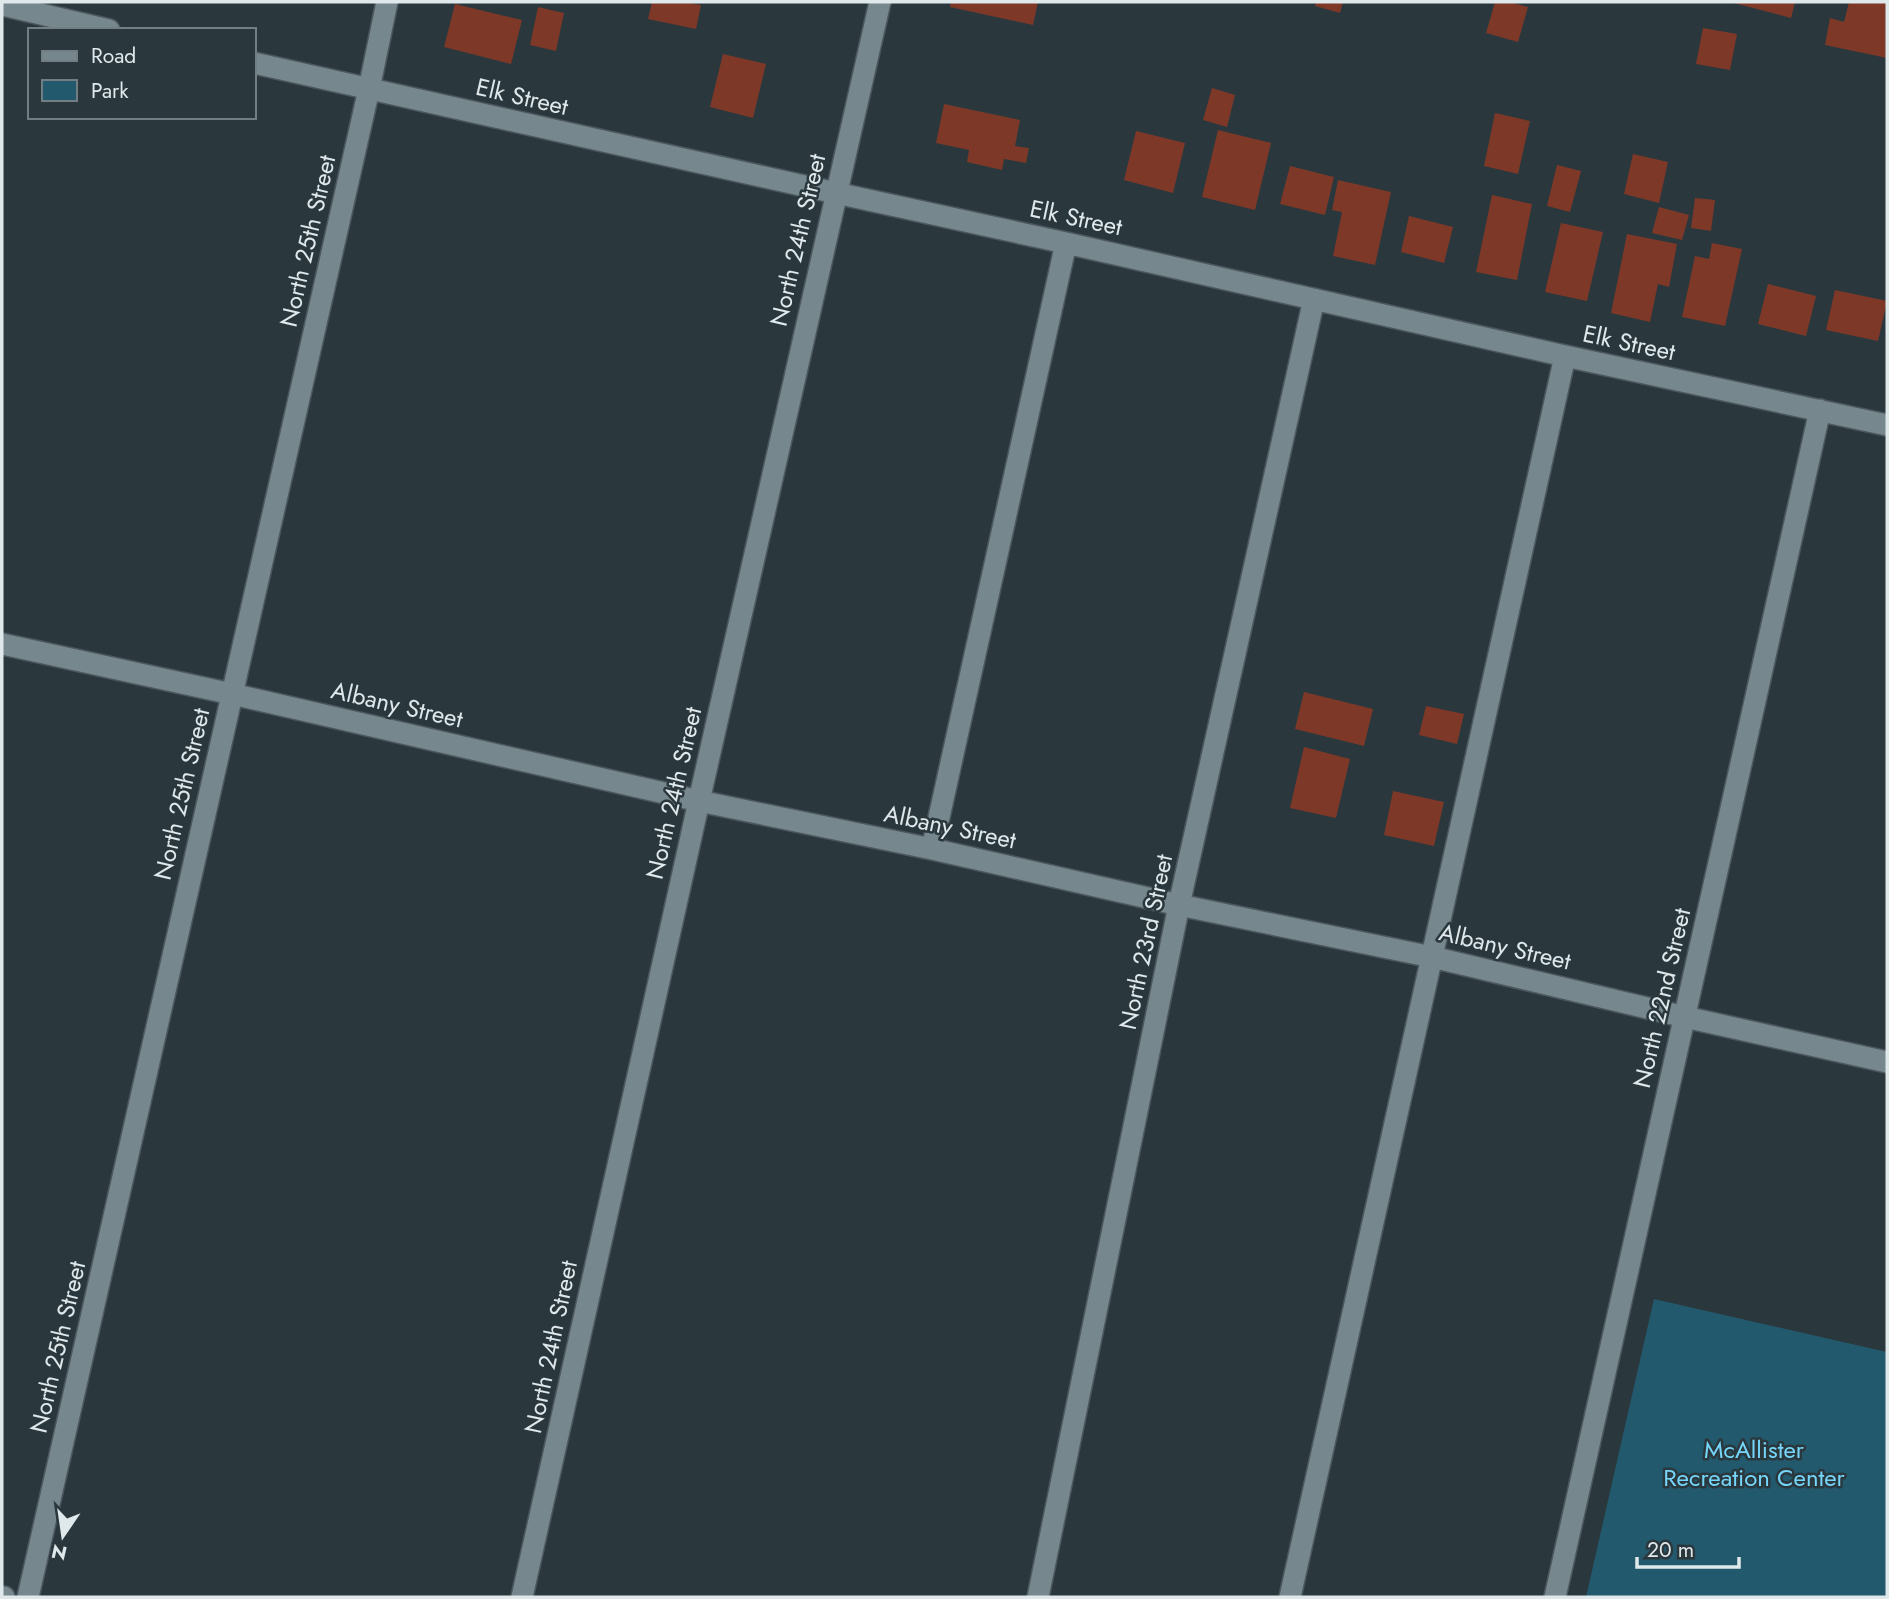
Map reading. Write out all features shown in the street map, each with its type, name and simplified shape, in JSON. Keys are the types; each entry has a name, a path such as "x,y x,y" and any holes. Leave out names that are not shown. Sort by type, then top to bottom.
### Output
{"street":[{"name":"North 25th Street","path":"28,1597 387,2"},
{"name":"North 24th Street","path":"522,1597 880,2"},
{"path":"2,5 100,28"},
{"name":"Elk Street","path":"256,63 1565,356 1887,425"},
{"path":"932,849 1066,243"},
{"name":"North 23rd Street","path":"1038,1597 1179,905 1314,299"},
{"path":"1290,1597 1565,356"},
{"name":"North 22nd Street","path":"1555,1597 1820,410"},
{"name":"Albany Street","path":"2,644 699,801 1432,957 1887,1062"}],"green space":[{"name":"McAllister Recreation Center","path":"1654,1299 1887,1352 1887,1597 1586,1597"}],"building":[{"path":"652,2 701,5 696,29 648,19"},
{"path":"951,2 1038,2 1033,25 950,7"},
{"path":"1316,2 1343,2 1340,13 1315,6"},
{"path":"1495,2 1528,7 1518,42 1486,33"},
{"path":"1730,2 1795,2 1791,18"},
{"path":"1849,2 1887,2 1887,58 1825,45 1830,18 1844,22"},
{"path":"455,4 522,20 511,64 444,47"},
{"path":"538,7 564,13 556,51 530,45"},
{"path":"1703,28 1737,34 1730,70 1696,64"},
{"path":"723,54 766,64 753,118 710,107"},
{"path":"1212,88 1235,95 1227,127 1203,120"},
{"path":"944,104 1020,120 1015,146 1029,148 1026,163 1004,159 1002,170 967,162 969,150 936,143"},
{"path":"1495,113 1530,121 1518,174 1484,166"},
{"path":"1218,130 1271,143 1255,210 1202,197"},
{"path":"1136,131 1185,143 1173,193 1124,180"},
{"path":"1633,154 1668,162 1659,203 1624,194"},
{"path":"1557,165 1581,171 1570,212 1547,206"},
{"path":"1290,166 1334,177 1325,215 1280,204"},
{"path":"1338,180 1391,192 1375,265 1333,256 1342,212 1332,210"},
{"path":"1492,195 1532,204 1517,280 1476,272"},
{"path":"1695,198 1715,200 1711,231 1691,228"},
{"path":"1659,207 1689,215 1682,240 1652,233"},
{"path":"1409,216 1453,227 1444,263 1401,252"},
{"path":"1561,223 1603,232 1587,301 1545,292"},
{"path":"1627,234 1677,244 1669,287 1658,284 1650,322 1611,313"},
{"path":"1712,243 1742,249 1725,326 1682,317 1695,256 1709,259"},
{"path":"1768,284 1816,296 1806,336 1758,324"},
{"path":"1835,290 1887,301 1878,341 1826,330"},
{"path":"1304,692 1373,709 1364,746 1295,729"},
{"path":"1426,706 1464,714 1457,744 1419,735"},
{"path":"1304,747 1350,759 1336,818 1290,808"},
{"path":"1393,791 1444,802 1434,846 1384,835"}]}
